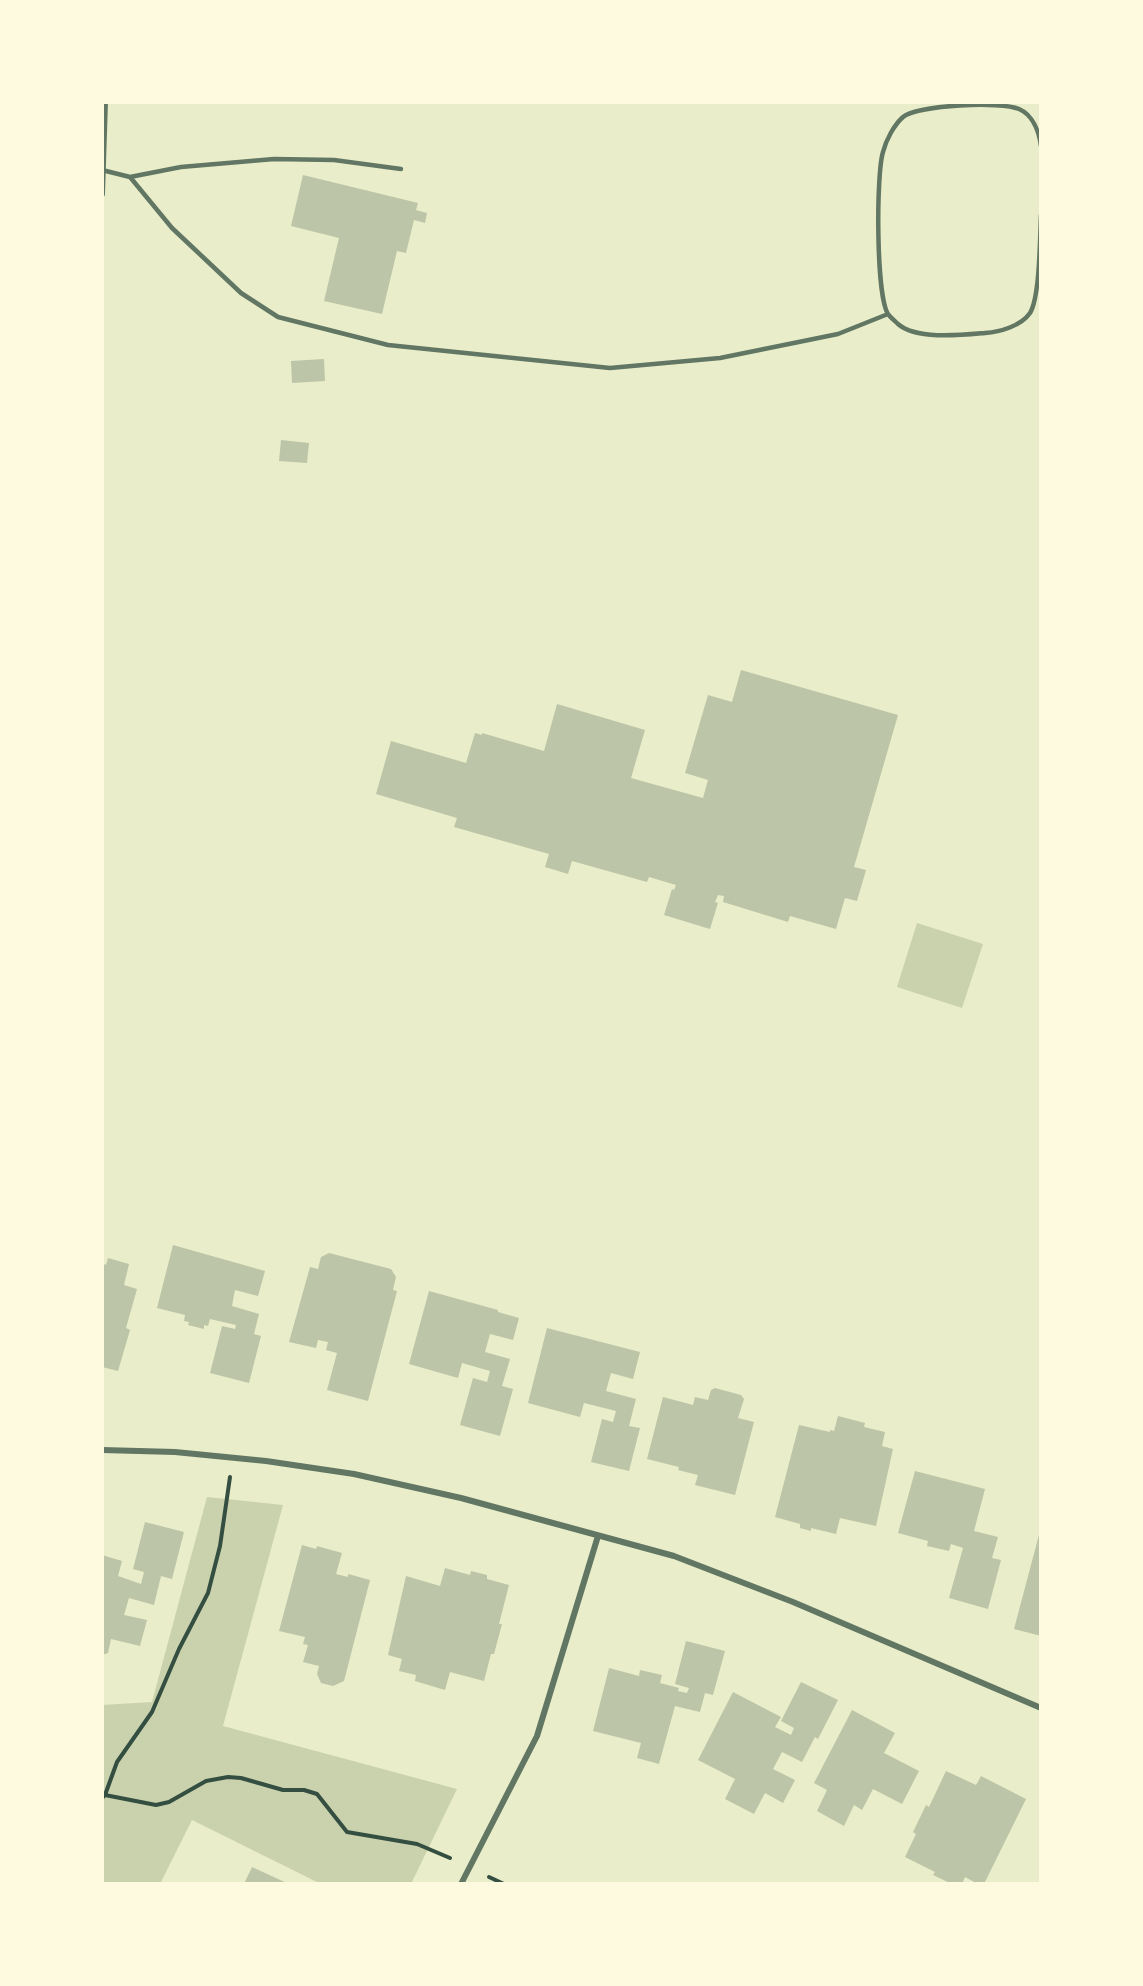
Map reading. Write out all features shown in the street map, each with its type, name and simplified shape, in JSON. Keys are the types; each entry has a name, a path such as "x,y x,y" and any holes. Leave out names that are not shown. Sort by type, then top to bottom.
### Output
{"street":[{"path":"102,194 105,102"},
{"path":"102,1450 175,1452 354,1474 461,1498 674,1556 793,1602 1041,1708"},
{"path":"461,1884 537,1736 598,1536"}],"lane":[{"path":"1041,146 1040,136 1033,121 1020,110 1006,106 980,105 918,110 904,117 892,131 883,152 879,175 880,272 882,296 888,314 900,326 916,334 995,332 1018,324 1030,313 1036,291 1041,215"},
{"path":"102,170 130,177 181,167 283,158 334,160 401,169"},
{"path":"130,177 172,228 242,293 278,317 388,345 610,368 742,354 838,334 888,314"}],"path":[{"path":"232,1458 220,1546 208,1593 179,1649 152,1712 117,1762 104,1796 156,1805 169,1802 206,1781 228,1777 247,1779 283,1790 312,1792 321,1797 347,1832 417,1844 504,1884"}],"green space":[{"path":"917,923 983,944 962,1008 897,987"},
{"path":"207,1497 283,1505 223,1726 457,1789 411,1884 321,1884 192,1820 160,1884 102,1884 102,1705 152,1702"}],"building":[{"path":"303,175 418,203 416,210 427,213 425,223 414,220 406,253 397,251 382,314 324,301 339,238 291,226"},
{"path":"324,359 325,381 292,383 291,361"},
{"path":"281,440 309,443 307,463 279,461"},
{"path":"741,670 898,715 854,867 866,870 857,901 845,898 836,929 790,916 788,922 723,902 724,896 718,895 715,902 718,903 710,929 664,915 672,889 674,890 676,885 649,877 647,882 572,861 568,874 545,867 549,854 454,827 457,818 376,794 391,741 466,763 475,733 544,751 557,704 645,730 631,778 703,798 708,780 685,773 708,695 732,702"},
{"path":"173,1245 265,1271 258,1296 235,1290 232,1306 259,1314 254,1334 261,1336 249,1383 210,1373 222,1326 235,1329 236,1325 210,1319 208,1326 204,1325 204,1329 188,1325 189,1322 184,1321 185,1315 157,1308"},
{"path":"329,1253 391,1269 396,1277 393,1290 397,1291 368,1401 327,1390 337,1353 326,1350 328,1342 318,1340 316,1348 289,1342 310,1267 318,1269 321,1257"},
{"path":"108,1258 129,1264 124,1285 137,1289 126,1328 130,1330 118,1371 102,1367 102,1263 106,1265"},
{"path":"429,1291 519,1318 513,1340 490,1334 485,1352 510,1359 502,1386 513,1389 500,1436 460,1425 473,1378 487,1382 490,1371 462,1363 458,1378 409,1364"},
{"path":"547,1328 640,1352 633,1379 611,1373 606,1391 636,1399 629,1426 640,1428 629,1471 591,1462 602,1419 613,1422 616,1411 584,1403 580,1417 528,1403"},
{"path":"715,1388 741,1395 744,1399 738,1418 754,1422 735,1495 695,1485 698,1475 678,1470 679,1467 647,1459 663,1397 693,1405 695,1397 708,1400 711,1390"},
{"path":"838,1416 865,1423 864,1427 885,1432 882,1446 893,1449 876,1526 840,1518 836,1534 811,1528 811,1531 800,1528 800,1524 775,1517 799,1425 830,1432 830,1430 834,1431"},
{"path":"915,1471 985,1489 974,1531 998,1537 992,1558 1001,1560 988,1609 949,1598 963,1548 951,1544 949,1551 927,1546 928,1541 898,1533"},
{"path":"145,1522 184,1532 172,1579 161,1576 154,1605 129,1598 124,1615 147,1620 140,1646 111,1639 108,1653 102,1655 102,1555 122,1561 118,1576 141,1584 144,1572 133,1569"},
{"path":"1041,1531 1041,1636 1014,1629"},
{"path":"302,1545 316,1549 317,1546 342,1553 336,1574 348,1577 348,1574 370,1580 344,1681 333,1686 321,1683 317,1674 319,1666 303,1662 308,1645 303,1644 305,1637 279,1631"},
{"path":"445,1568 470,1575 471,1571 487,1575 487,1579 509,1585 499,1624 502,1624 484,1681 450,1672 445,1690 415,1681 416,1675 399,1671 402,1659 388,1655 406,1576 440,1586"},
{"path":"686,1641 725,1651 713,1695 705,1693 700,1712 675,1706 659,1764 637,1758 641,1743 593,1731 609,1668 639,1676 640,1670 662,1675 660,1683 679,1688 678,1691 687,1693 689,1688 675,1684"},
{"path":"801,1682 838,1700 818,1739 815,1737 802,1762 782,1752 773,1769 795,1780 783,1803 765,1793 754,1814 725,1799 735,1779 698,1760 733,1692 781,1717 775,1727 791,1735 794,1728 781,1721"},
{"path":"852,1710 895,1733 884,1753 919,1771 902,1804 873,1789 862,1810 854,1805 844,1826 817,1811 827,1790 814,1783"},
{"path":"946,1771 976,1785 981,1776 1026,1799 984,1884 978,1884 965,1877 962,1884 952,1884 933,1875 935,1872 905,1857 916,1834 913,1832 926,1805 929,1807"},
{"path":"252,1867 289,1884 244,1884"}]}
